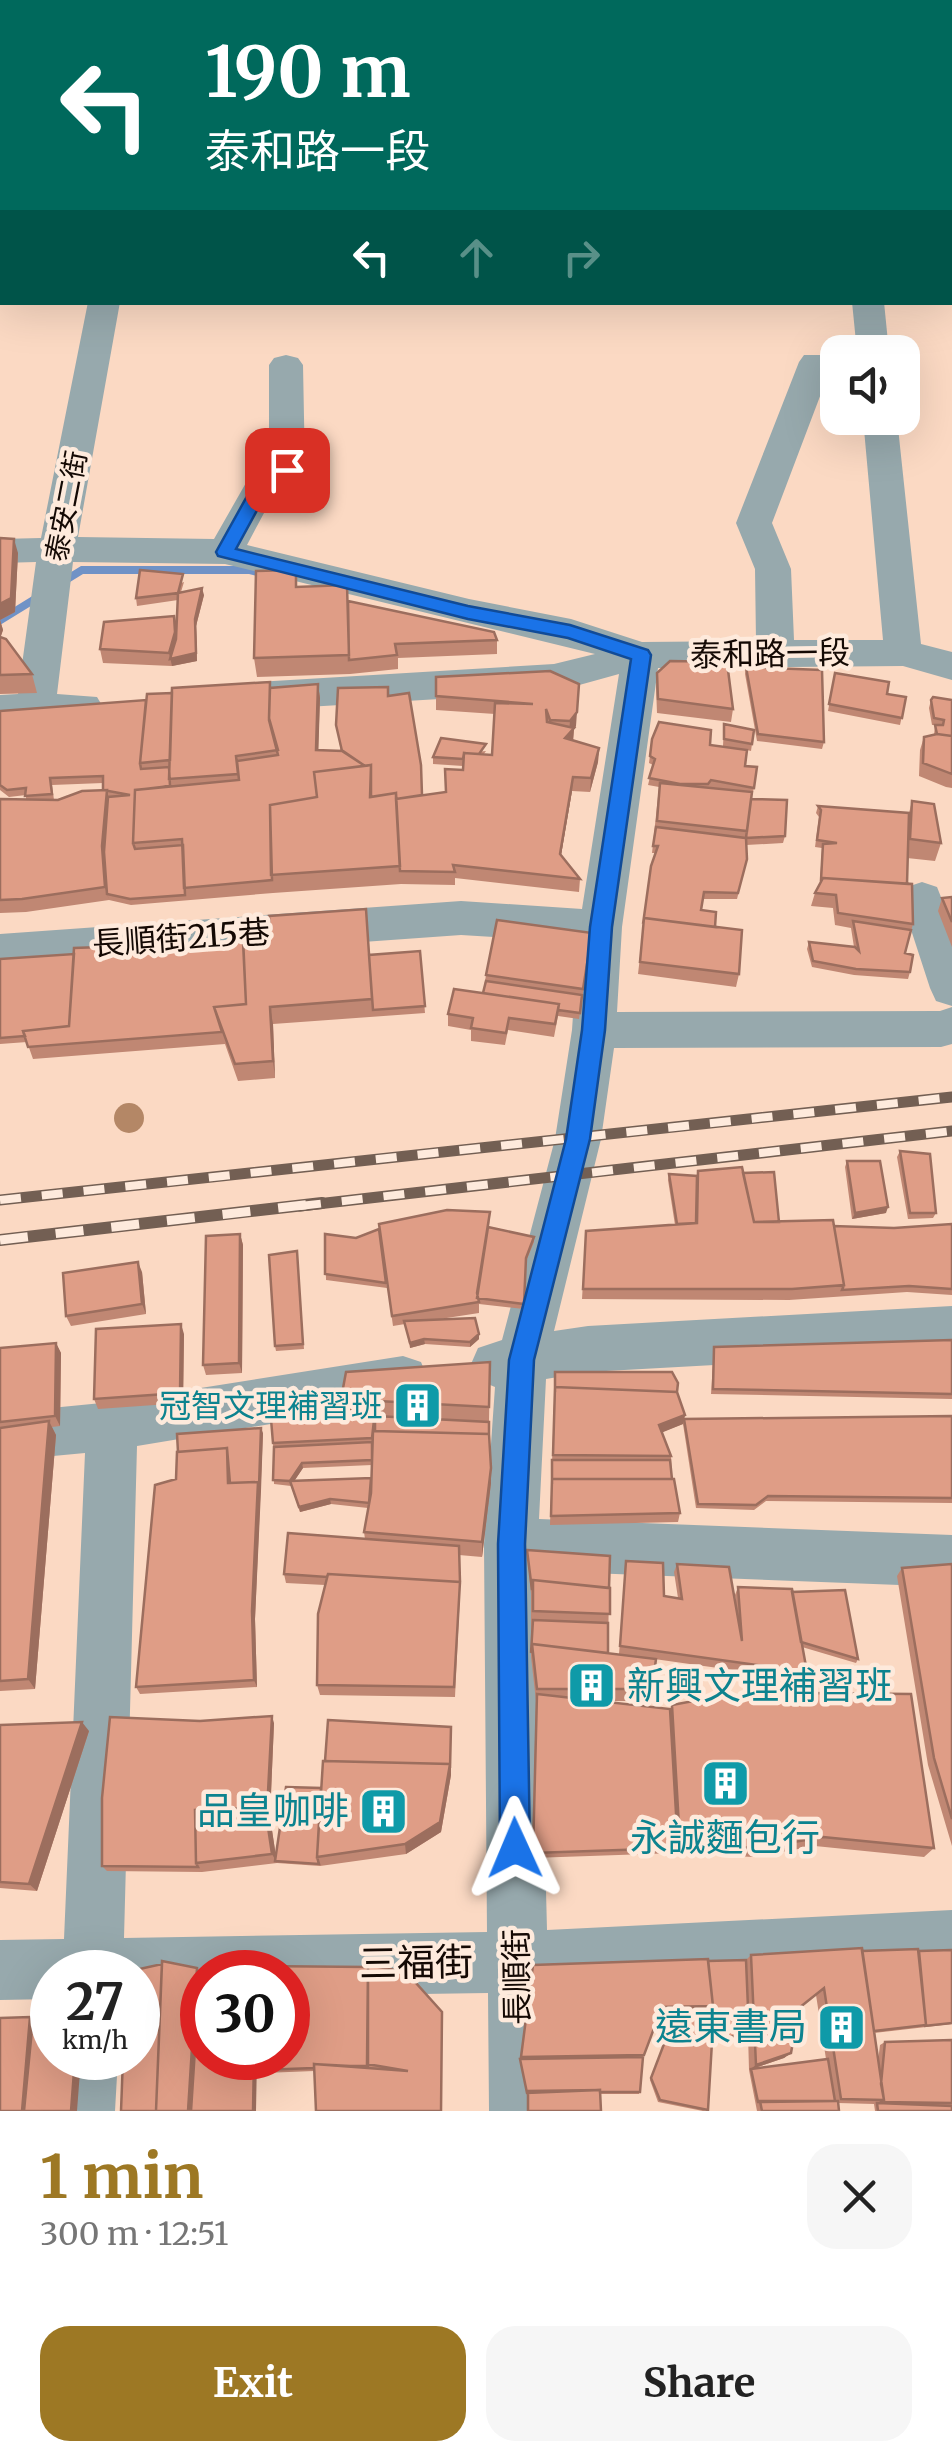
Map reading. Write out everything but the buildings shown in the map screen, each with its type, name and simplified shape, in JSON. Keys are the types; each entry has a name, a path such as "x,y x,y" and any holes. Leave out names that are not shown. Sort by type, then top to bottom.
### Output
{"street":[{"name":"泰安二街","path":"17,710 53,573 103,305"},
{"path":"868,305 871,335"},
{"path":"776,653 773,569 754,523 816,362"},
{"path":"225,552 268,475 287,470 286,365"},
{"path":"882,435 903,652"},
{"name":"泰和路一段","path":"0,551 53,573 140,548 225,552 468,612 570,632 641,655 903,652 952,666"},
{"path":"227,698 554,678 641,655"},
{"name":"長順街","path":"520,2111 511,1544 522,1360 578,1139 594,1030 601,927 641,655"},
{"path":"17,710 112,705"},
{"path":"922,899 952,988"},
{"name":"長順街215巷","path":"0,951 460,918 601,927"},
{"path":"594,1030 941,1030 952,1025"},
{"path":"0,1437 112,1426 588,1348 952,1330"},
{"path":"94,1950 112,1426"},
{"path":"511,1544 952,1562"},
{"name":"三福街","path":"160,1968 516,1962 952,1940"},
{"name":"三福街","path":"0,1970 30,1970"},
{"path":"84,2111 86,2080"}],"waterway":[{"path":"0,621 81,570 249,570 274,576"}],"railway":[{"path":"0,1200 952,1097"},
{"path":"300,1206 952,1131"},
{"path":"0,1240 322,1203"}],"place":[{"name":"冠智文理補習班","path":"418,1406"},
{"name":"新興文理補習班","path":"592,1686"},
{"name":"永誠麵包行","path":"725,1784"},
{"name":"品皇咖啡","path":"384,1811"},
{"name":"遠東書局","path":"842,2027"}],"route":[{"path":"287,470 268,475 225,552 468,612 570,632 641,655 601,927 594,1030 578,1139 522,1360 511,1544 515,1848"}]}
